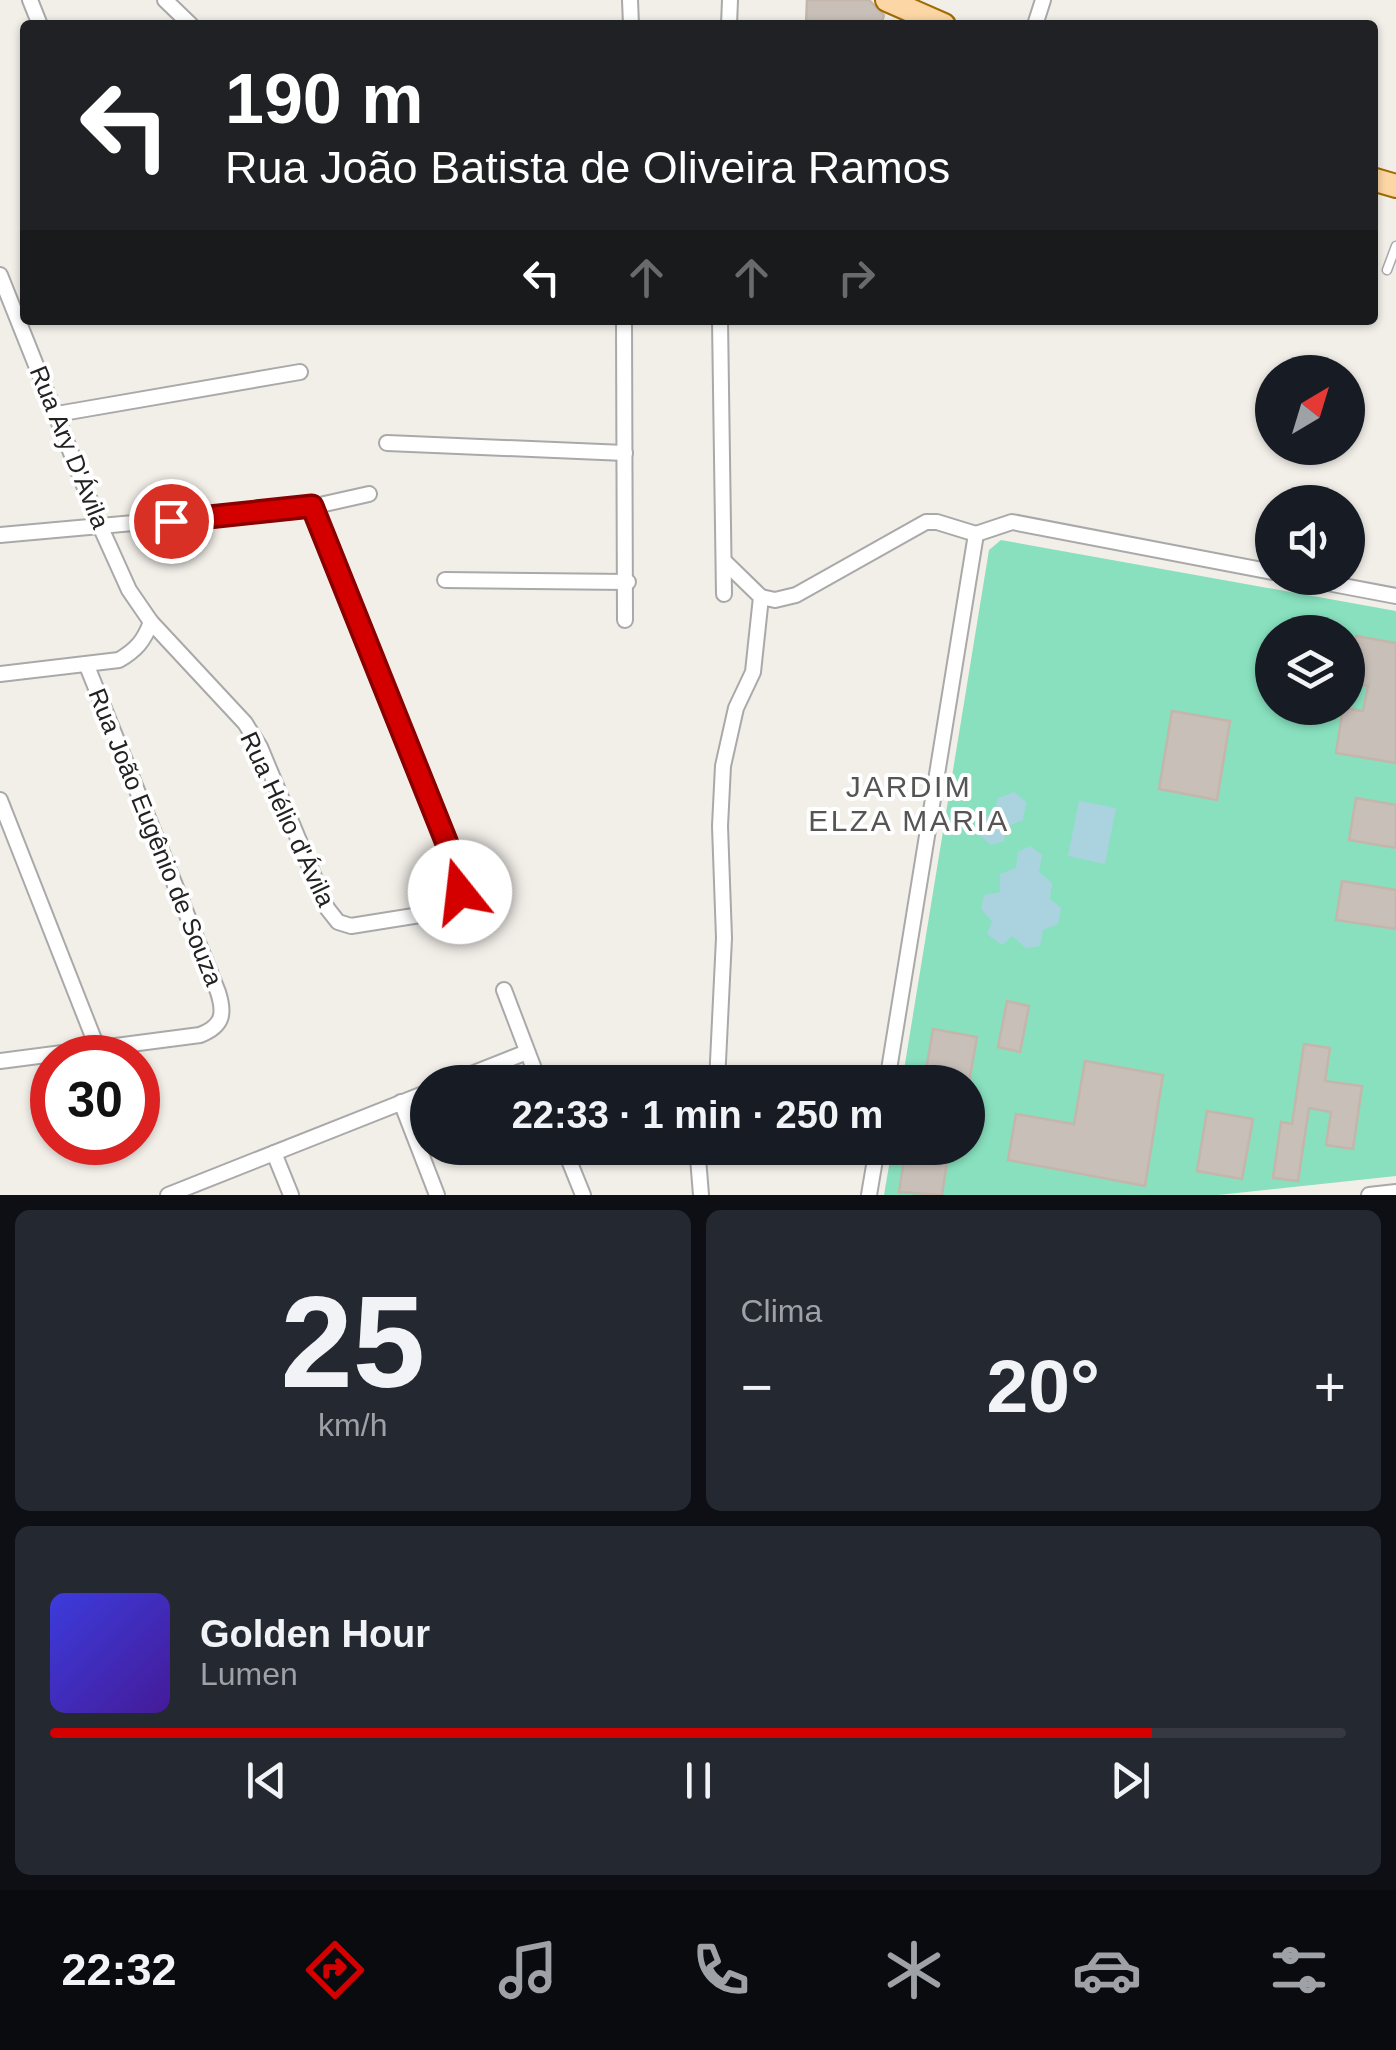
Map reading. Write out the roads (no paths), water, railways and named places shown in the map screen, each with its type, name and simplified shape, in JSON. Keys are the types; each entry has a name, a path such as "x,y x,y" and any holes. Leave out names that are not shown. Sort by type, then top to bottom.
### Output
{"main road":[{"path":"887,0 933,20"}],"street":[{"path":"165,0 187,20"},
{"name":"Rua Ary D'Ávila","path":"0,275 17,295"},
{"name":"Rua Ary D'Ávila","path":"27,325 101,528 129,590 151,622"},
{"path":"624,325 628,582 625,620"},
{"path":"720,325 724,594"},
{"path":"57,414 300,372"},
{"path":"388,442 625,453"},
{"path":"0,535 312,506 369,494"},
{"name":"Rua Hélio d'Ávila","path":"151,622 245,723 260,747 327,908 338,922 351,926 445,911 455,903 462,881 312,506"},
{"path":"724,561 761,597 775,600 796,596 926,522 976,534 1012,522 1255,569"},
{"path":"890,1065 976,534"},
{"path":"444,580 628,582"},
{"path":"1365,590 1396,596"},
{"path":"718,1065 724,938 720,826 723,766 736,708 752,672 761,597"},
{"path":"0,674 119,660 144,639 151,622"},
{"name":"Rua João Eugênio de Souza","path":"87,666 223,1008 222,1021 212,1030 200,1036 160,1040"},
{"path":"0,800 92,1035"},
{"path":"504,990 532,1065"},
{"path":"494,1065 527,1052"},
{"name":"Rua João Eugênio de Souza","path":"0,1062 30,1057"},
{"path":"168,1195 410,1099"},
{"path":"401,1102 438,1195"},
{"path":"274,1153 291,1195"},
{"path":"571,1165 583,1195"},
{"path":"699,1165 701,1195"},
{"path":"869,1195 874,1165"},
{"path":"1369,1195 1396,1192"}],"lane":[{"path":"1387,270 1396,246"}],"water":[{"path":"1014,792 1026,802 1023,820 1006,827 1004,841 991,845 979,834 980,819 993,814 998,798"},
{"path":"1079,801 1116,808 1105,864 1068,856"},
{"path":"1030,846 1042,855 1039,872 1052,883 1050,899 1061,908 1058,924 1043,930 1040,946 1026,948 1012,936 1002,945 987,934 992,921 981,909 984,895 1000,892 1000,874 1016,868 1018,852"}],"district":[{"name":"JARDIM ELZA MARIA","path":"909,804"}]}
